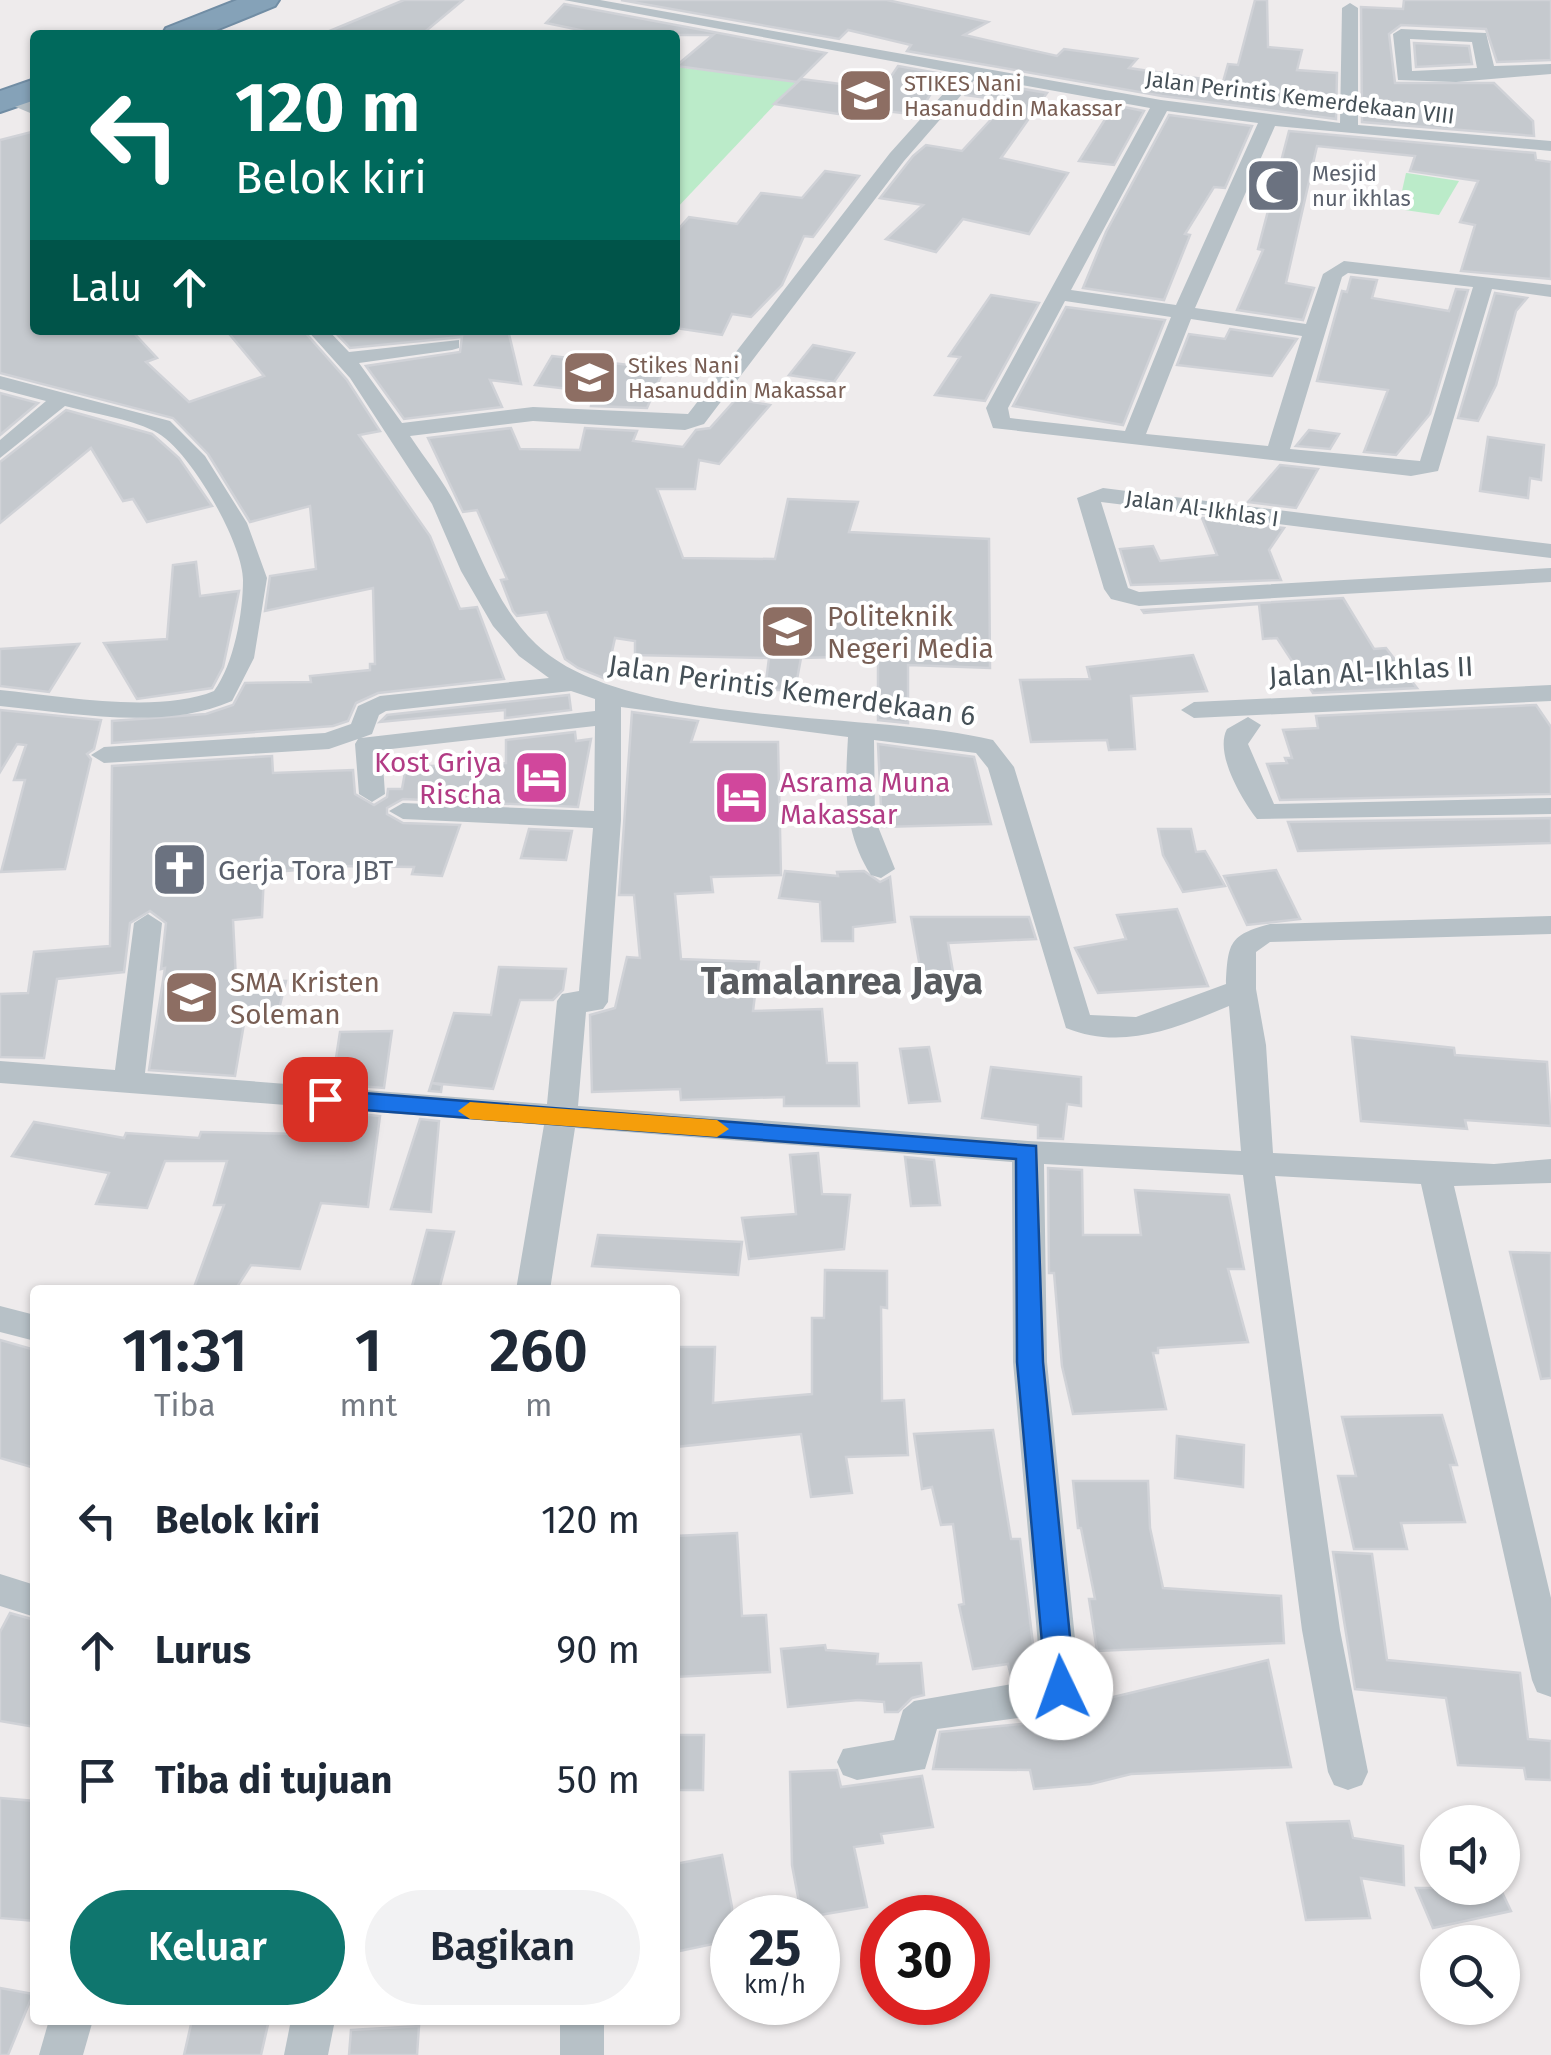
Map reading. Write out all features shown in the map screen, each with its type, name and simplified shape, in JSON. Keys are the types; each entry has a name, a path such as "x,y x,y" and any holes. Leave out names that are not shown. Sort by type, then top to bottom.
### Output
{"highway":[{"path":"168,30 222,0"},
{"path":"169,30 264,0"}],"street":[{"name":"Jalan Perintis Kemerdekaan VIII","path":"572,0 614,3 675,18 1161,105 1348,130 1551,146"},
{"path":"675,18 694,5"},
{"path":"1348,130 1350,8"},
{"path":"1486,70 1482,40 1476,35 1401,34 1404,76 1456,77 1486,70 1551,68"},
{"path":"393,430 532,414 685,423 703,412 897,156 973,70"},
{"path":"1161,105 997,408 998,419 1016,427 1412,469 1430,466 1484,282"},
{"path":"1133,438 1214,234 1269,119"},
{"path":"1277,454 1333,274 1344,267 1551,291"},
{"path":"1057,294 1314,332"},
{"name":"Jalan Perintis Kemerdekaan 6","path":"321,335 358,374 444,504 473,571 502,621 528,652 572,684 607,707 861,729 984,746 1002,767 1074,1014 1086,1027 1112,1028 1180,1014 1241,989"},
{"path":"343,359 452,344"},
{"path":"0,382 162,426 180,438 254,562 249,620 232,683 213,701 145,706 0,698"},
{"path":"0,451 61,400"},
{"name":"Jalan Al-Ikhlas I","path":"1551,551 1103,495 1088,498 1116,588 1138,600 1551,574"},
{"path":"104,756 329,741 363,728 368,711 380,704 572,684"},
{"name":"Jalan Al-Ikhlas II","path":"1194,710 1551,693"},
{"path":"372,794 368,744 607,707 607,820 593,1002 572,1001 561,1118 534,1285"},
{"path":"1248,725 1236,735 1236,744 1257,801 1267,813 1551,806"},
{"path":"861,729 860,816 866,845 881,869"},
{"path":"403,811 607,820"},
{"path":"128,1082 148,923"},
{"path":"1348,1772 1321,1630 1258,1164 1252,1045 1241,989 1242,950 1252,938 1270,932 1551,925"},
{"path":"0,1072 1028,1152 1494,1176 1551,1170"},
{"path":"857,1762 911,1756 917,1722 928,1713 1052,1695 1061,1688 1030,1362 1028,1152"},
{"path":"1436,1173 1549,1664"},
{"path":"0,1319 30,1327"},
{"path":"0,1590 30,1599"},
{"path":"61,2055 70,2025"},
{"path":"306,2055 312,2025"},
{"path":"582,2025 582,2055"}],"green space":[{"path":"680,68 798,80 680,205"},
{"path":"1406,173 1459,181 1439,215 1398,209"}],"building":[{"path":"404,0 463,0 427,30 332,30"},
{"path":"621,0 887,0 988,22 964,35 1057,56 1064,49 1137,59 1129,68 1223,82 1228,64 1238,65 1255,0 1267,0 1268,47 1302,50 1297,70 1337,73 1336,119 1162,96 907,51 911,45 848,30 839,39"},
{"path":"1404,0 1551,0 1551,60 1497,62 1486,29 1401,25 1389,34 1395,83 1494,83 1533,121 1534,136 1362,122 1361,7 1403,9"},
{"path":"564,4 826,53 797,82 680,67 713,35 680,35 680,30 580,30 546,23"},
{"path":"1414,43 1469,46 1472,64 1416,67"},
{"name":"STIKES Nani Hasanuddin Makassar","path":"898,66 954,76 940,91 933,90 918,115 869,109"},
{"path":"801,79 864,87 838,114 774,104"},
{"path":"978,81 1047,93 1001,158 1068,173 1029,234 963,219 936,252 886,239 923,205 880,198 913,156 926,145 962,151 1008,101 966,95"},
{"path":"1114,105 1144,111 1114,165 1079,161"},
{"path":"1169,115 1252,126 1225,188 1214,187 1185,234 1190,235 1164,300 1083,288 1106,232"},
{"path":"1289,131 1535,153 1536,160 1551,162 1551,279 1461,271 1475,225 1460,222 1478,181 1410,171 1415,156 1317,146 1286,283 1314,288 1303,320 1237,310 1263,250 1258,249"},
{"path":"30,132 30,335 136,335 157,358 146,362 189,402 264,376 230,335 307,335 347,380 380,431 359,435 430,536 460,609 477,607 504,679 378,693 356,703 348,721 333,726 112,743 112,721 206,714 233,705 245,683 311,682 310,676 370,670 370,664 375,664 373,588 265,611 270,576 316,569 310,506 250,522 208,454 173,418 0,373 0,140"},
{"path":"825,171 859,176 813,237 804,236 782,285 751,317 732,314 722,335 680,329 680,227 689,217 737,224 761,193 802,198"},
{"path":"1351,277 1377,280 1372,298 1449,311 1456,289 1468,290 1430,414 1396,455 1364,452 1388,390 1317,381 1342,291 1347,292"},
{"path":"1495,293 1527,298 1516,311 1496,385 1478,421 1458,418"},
{"path":"991,295 1039,303 985,401 935,395 960,357 949,356"},
{"path":"1066,307 1165,320 1123,425 1013,406"},
{"path":"1230,329 1297,339 1272,376 1177,365 1189,334 1225,339"},
{"path":"338,335 509,335 521,384 490,380 502,407 404,419 366,366 460,352 462,337 350,348"},
{"path":"813,345 854,353 834,382 789,375"},
{"path":"552,356 664,369 647,408 591,406 594,392 535,385"},
{"path":"0,393 38,403 0,435"},
{"path":"736,399 770,405 719,464 699,460 695,489 657,489 683,558 775,559 788,499 858,502 849,532 989,539 990,668 908,665 908,723 878,720 878,656 801,658 795,690 765,690 769,658 635,655 635,641 615,638 606,679 578,668 565,659 547,612 517,616 513,611 501,580 507,579 477,510 463,512 428,438 511,428 520,449 580,450 585,428 637,431 633,441 683,447 696,430 710,428"},
{"path":"66,410 152,434 179,458 212,506 147,522 133,499 123,501 91,448 0,523 0,462"},
{"path":"1309,430 1339,434 1330,449 1296,446"},
{"path":"1488,437 1544,445 1541,480 1530,478 1528,498 1480,491"},
{"path":"1280,465 1318,469 1296,508 1248,502"},
{"path":"1202,518 1284,528 1269,550 1281,580 1131,585 1120,549 1153,546 1160,561 1217,555"},
{"path":"196,562 200,596 239,591 223,667 212,688 137,699 104,643 167,639 173,565"},
{"path":"1343,598 1374,649 1386,648 1417,688 1313,693 1277,638 1263,639 1259,604 1144,613 1142,610"},
{"path":"79,644 49,692 0,686 0,649"},
{"path":"1193,655 1207,691 1131,696 1135,749 1109,750 1107,740 1031,742 1020,680 1090,679 1087,667"},
{"path":"569,695 571,710 505,718 505,710 380,722 387,715"},
{"path":"1536,705 1551,727 1551,794 1280,800 1267,764 1287,763 1285,758 1292,758 1283,730 1318,728 1316,716"},
{"path":"0,710 101,720 94,749 87,754 91,759 65,869 1,872 25,780 14,780 26,745 17,744 0,772"},
{"path":"632,712 698,721 691,742 778,742 781,875 711,877 713,892 675,894 681,959 759,962 753,1011 822,1009 827,1063 857,1063 859,1106 784,1106 784,1097 681,1100 680,1089 592,1092 590,1015 615,1008 627,957 640,958 634,895 619,895"},
{"path":"575,732 576,741 591,739 578,807 403,799 387,808 387,814 403,823 460,825 442,876 412,874 414,867 341,866 264,873 262,917 233,920 236,980 286,981 278,1013 246,1012 235,1076 149,1070 165,968 161,969 166,923 150,911 130,923 124,972 57,979 44,1058 0,1057 0,994 28,993 34,952 110,946 112,766 272,756 273,773 353,770 355,794 374,805 387,797 388,789 402,789 406,767 506,763 506,740"},
{"path":"878,744 974,757 991,824 882,827"},
{"path":"1551,818 1551,843 1298,851 1288,822"},
{"path":"529,829 572,831 566,860 521,858"},
{"path":"1158,829 1191,829 1196,852 1205,851 1225,886 1183,892 1163,855"},
{"path":"1276,870 1300,919 1247,925 1224,876"},
{"path":"785,871 838,876 837,872 864,871 880,882 890,877 895,922 853,927 853,941 822,941 820,902 779,898"},
{"path":"1177,909 1208,986 1098,993 1075,948 1126,939 1117,915"},
{"path":"911,917 1029,917 1036,939 948,943 953,972 921,973"},
{"path":"499,967 566,969 563,990 553,1000 520,1000 493,1089 432,1083 442,1085 441,1092 429,1091 454,1013 491,1015"},
{"path":"392,1031 384,1088 332,1084 340,1032"},
{"path":"1352,1037 1454,1048 1455,1055 1547,1062 1551,1126 1465,1120 1467,1129 1361,1121"},
{"path":"929,1047 940,1101 909,1103 900,1049"},
{"path":"991,1067 1081,1077 1081,1106 1067,1104 1063,1139 1038,1138 1038,1125 982,1118"},
{"path":"359,1114 380,1116 368,1207 321,1203 300,1269 251,1265 238,1285 195,1285 224,1205 214,1205 227,1161 165,1161 147,1208 96,1204 109,1173 12,1156 34,1122 124,1138 126,1133 199,1138 201,1132 352,1135"},
{"path":"420,1119 439,1121 431,1212 391,1209"},
{"path":"818,1153 822,1194 850,1195 844,1249 749,1259 742,1218 796,1214 790,1155"},
{"path":"905,1157 934,1160 940,1205 911,1206"},
{"path":"1048,1168 1082,1170 1083,1235 1141,1235 1135,1190 1229,1195 1244,1269 1228,1269 1248,1342 1158,1348 1158,1353 1153,1353 1166,1409 1073,1414 1062,1366 1054,1273 1049,1273"},
{"path":"427,1230 454,1232 440,1285 412,1285"},
{"path":"598,1235 742,1242 738,1275 592,1266"},
{"path":"1510,1252 1551,1253 1551,1378 1541,1379"},
{"path":"825,1270 887,1271 887,1308 881,1307 882,1401 904,1400 908,1455 846,1457 852,1493 811,1497 801,1434 680,1446 680,1347 715,1347 713,1403 812,1394 812,1318 824,1318"},
{"path":"0,1340 30,1349 30,1467 0,1458"},
{"path":"1442,1415 1457,1465 1450,1465 1465,1522 1401,1523 1407,1549 1354,1549 1338,1476 1356,1476 1342,1417"},
{"path":"993,1430 1011,1539 1020,1539 1037,1676 1012,1680 1008,1664 973,1669 959,1605 964,1604 953,1524 941,1525 932,1487 922,1489 914,1434"},
{"path":"1177,1436 1244,1445 1243,1487 1175,1478"},
{"path":"1073,1481 1148,1481 1150,1528 1163,1588 1281,1596 1284,1643 1097,1651 1089,1599 1095,1599 1078,1528"},
{"path":"737,1533 742,1616 766,1615 770,1672 680,1677 680,1536"},
{"path":"1333,1552 1372,1554 1387,1660 1520,1673 1528,1739 1551,1741 1551,1780 1526,1779 1524,1768 1458,1765 1446,1698 1355,1689"},
{"path":"10,1613 30,1619 30,1726 0,1721 0,1632"},
{"path":"825,1645 826,1650 878,1654 877,1664 921,1663 924,1695 912,1698 898,1712 885,1712 884,1702 858,1700 788,1707 781,1649"},
{"path":"1268,1660 1291,1767 1131,1774 1091,1784 1034,1789 1030,1770 933,1769 940,1732 1021,1724 1063,1709"},
{"path":"680,1735 704,1735 703,1790 680,1790"},
{"path":"837,1770 841,1787 922,1776 933,1827 881,1834 883,1843 854,1847 864,1895 860,1895 860,1908 840,1912 840,1895 798,1895 792,1865 790,1772"},
{"path":"0,1798 30,1801 30,1921 0,1918"},
{"path":"1349,1821 1353,1838 1403,1846 1404,1885 1361,1878 1370,1918 1306,1920 1287,1823"},
{"path":"722,1855 730,1895 710,1895 710,1945 680,1951 680,1863"},
{"path":"1423,1905 1508,1905 1511,1911 1447,1925 1432,1925"},
{"path":"0,1988 30,1993 8,2055 0,2055"},
{"path":"191,2025 268,2025 261,2055 184,2055"},
{"path":"419,2026 417,2055 349,2055 351,2030"}],"slow traffic":[{"path":"470,1111 717,1129"}],"place":[{"name":"STIKES Nani Hasanuddin Makassar","path":"865,96"},
{"name":"Mesjid nur ikhlas","path":"1273,186"},
{"name":"Stikes Nani Hasanuddin Makassar","path":"589,378"},
{"name":"Politeknik Negeri Media","path":"788,632"},
{"name":"Kost Griya Rischa","path":"541,778"},
{"name":"Asrama Muna Makassar","path":"741,798"},
{"name":"Gerja Tora JBT","path":"179,870"},
{"name":"SMA Kristen Soleman","path":"191,998"}],"district":[{"name":"Tamalanrea Jaya","path":"842,981"}],"route":[{"path":"325,1099 1028,1152 1030,1362 1061,1688"}]}
